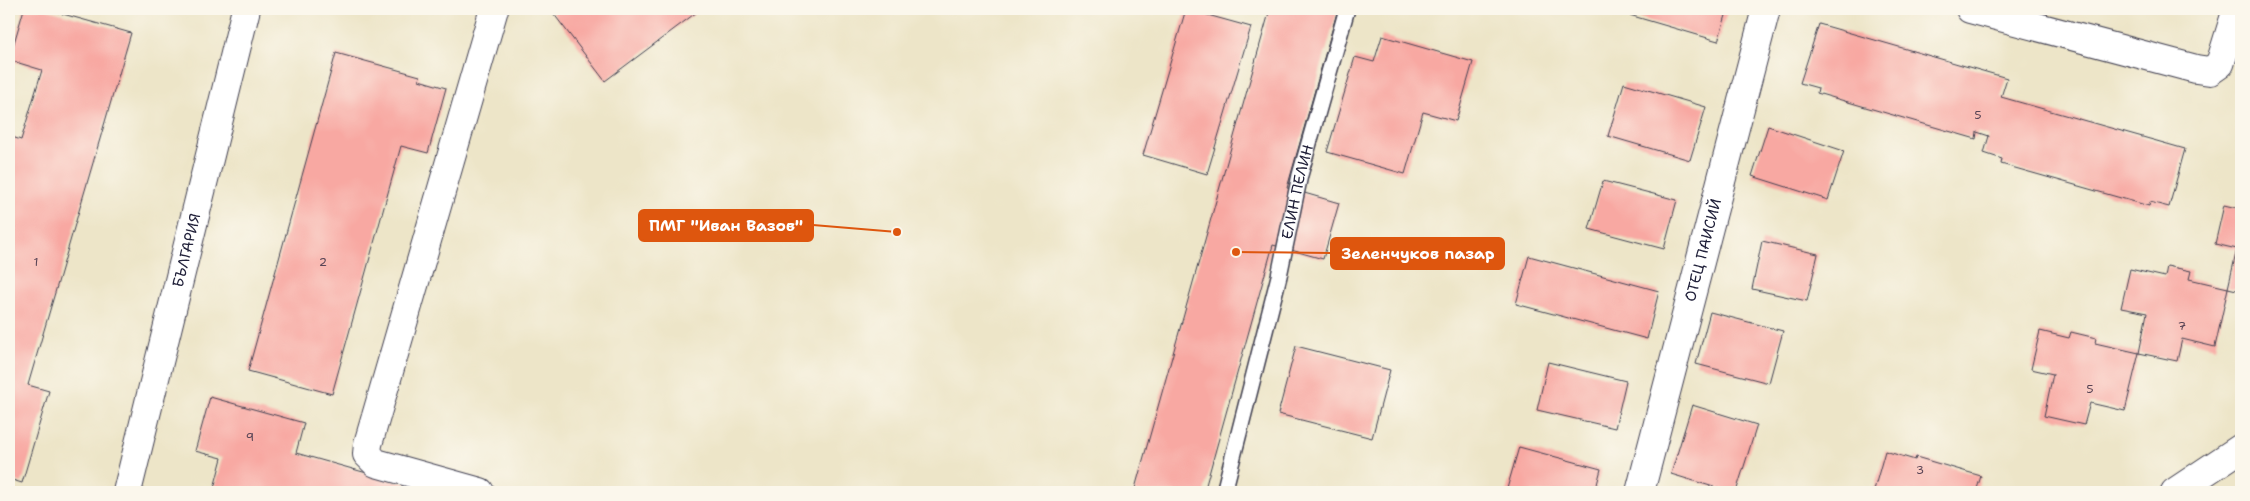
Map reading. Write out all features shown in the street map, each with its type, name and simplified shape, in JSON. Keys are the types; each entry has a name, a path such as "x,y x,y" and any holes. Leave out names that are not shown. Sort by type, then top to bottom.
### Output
{"street":[{"name":"БЪЛГАРИЯ","path":"127,492 246,9"},
{"path":"480,492 376,463 367,454 370,434 494,9"},
{"name":"ОТЕЦ ПАИСИЙ","path":"1640,492 1766,9"},
{"path":"1970,9 2196,69 2210,71 2220,64 2237,9"},
{"path":"2175,492 2241,448"}],"lane":[{"name":"ЕЛИН ПЕЛИН","path":"1224,492 1279,276 1300,175 1347,9"}],"building":[{"path":"24,9 45,9 131,33 28,385 49,391 22,483 9,479 9,136 21,140 42,70 9,60"},
{"path":"550,9 701,9 605,81"},
{"path":"1186,9 1251,27 1207,174 1143,155"},
{"path":"1270,9 1338,9 1287,188 1339,203 1323,259 1273,245 1204,492 1134,492"},
{"path":"1609,9 1728,9 1718,41"},
{"path":"1819,24 2007,78 2001,97 2185,149 2169,207 2150,202 2149,206 2001,164 2002,159 1984,153 1989,136 1977,132 1976,139 1817,93 1818,88 1800,83"},
{"path":"1382,36 1473,62 1456,121 1423,112 1405,174 1327,152 1355,57 1374,62"},
{"path":"336,53 420,76 419,80 446,88 428,153 401,146 332,394 248,371"},
{"path":"1624,83 1706,107 1690,160 1608,136"},
{"path":"1768,126 1844,151 1828,200 1752,176"},
{"path":"1603,181 1677,200 1664,249 1589,229"},
{"path":"2224,205 2241,209 2241,291 2228,288 2237,249 2215,244"},
{"path":"1762,241 1818,254 1807,301 1752,289"},
{"path":"1529,256 1659,291 1647,339 1516,304"},
{"path":"2167,266 2191,271 2189,279 2228,288 2215,347 2182,339 2177,361 2139,353 2147,313 2121,308 2130,269 2165,277"},
{"path":"1710,312 1783,331 1769,383 1696,364"},
{"path":"2040,331 2069,338 2071,332 2096,338 2095,343 2139,353 2125,411 2090,403 2084,425 2044,416 2053,374 2031,369"},
{"path":"1296,346 1390,370 1372,438 1278,414"},
{"path":"1548,362 1626,381 1615,428 1537,410"},
{"path":"210,397 304,423 296,453 434,492 213,492 222,458 195,451"},
{"path":"1692,405 1757,425 1736,492 1730,492 1671,474"},
{"path":"1519,447 1601,469 1595,492 1506,492"},
{"path":"1885,451 1915,460 1916,457 1981,476 1976,492 1881,492 1874,490"}],"place":[{"name":"ПМГ \"Иван Вазов\"","path":"897,232"},
{"name":"Зеленчуков пазар","path":"1236,252"}]}
